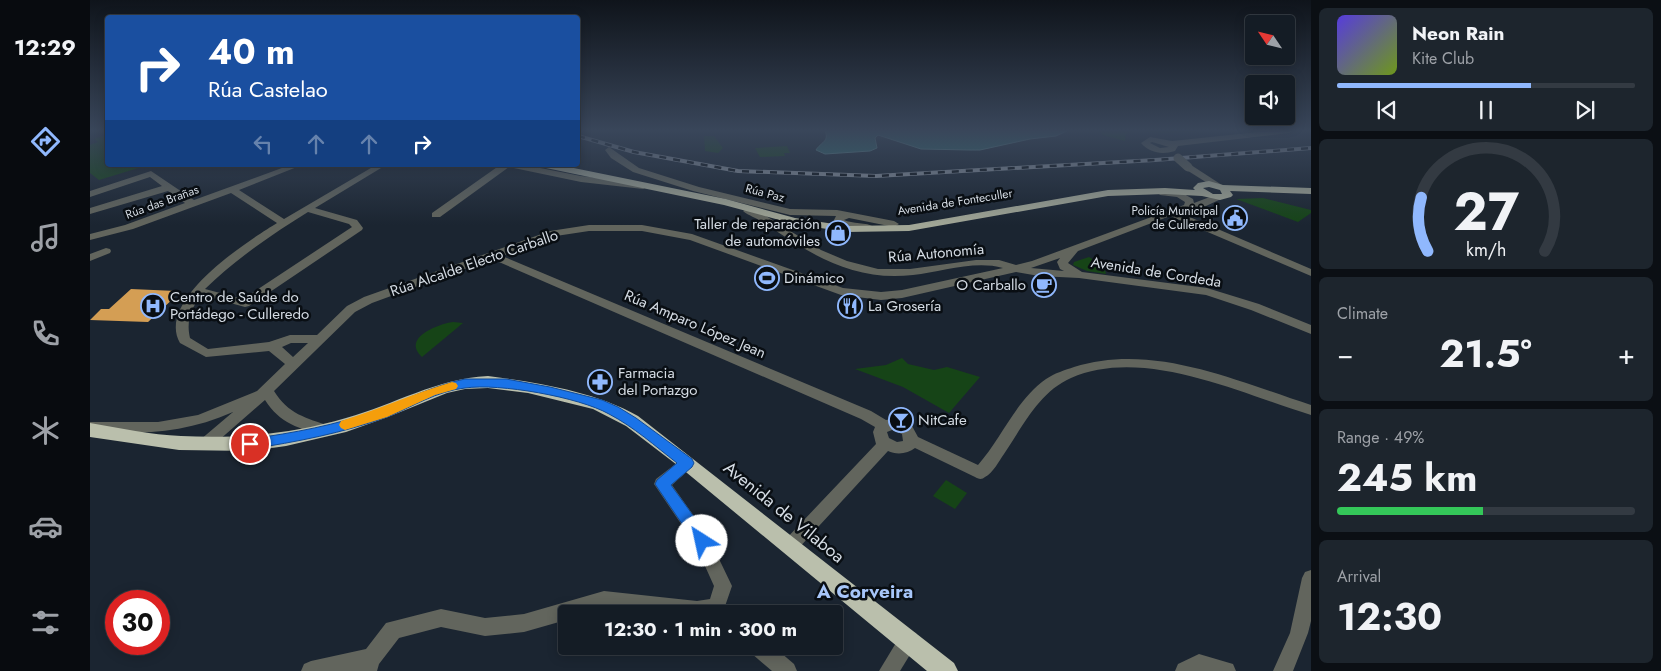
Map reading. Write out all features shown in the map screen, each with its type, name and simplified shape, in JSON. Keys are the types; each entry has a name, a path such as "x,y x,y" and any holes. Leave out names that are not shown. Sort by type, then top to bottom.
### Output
{"highway":[{"name":"Avenida de Vilaboa","path":"90,428 179,443 250,444 325,430 382,413 443,388 465,383 506,383 598,404 632,421 687,463 946,671"}],"main road":[{"name":"Avenida de Fonteculler","path":"552,167 585,177 726,202 794,220 847,230 917,227 1108,193 1212,191"},
{"path":"565,167 585,177"},
{"path":"580,167 770,210 838,222"},
{"name":"Avenida de Fonteculler","path":"892,227 1110,190 1212,191"},
{"path":"1212,191 1311,191"}],"street":[{"name":"Rúa Paz","path":"624,162 636,170 696,189 790,212 837,212 851,221"},
{"path":"1183,162 1212,191"},
{"path":"90,194 152,174 158,167"},
{"name":"Rúa das Brañas","path":"90,237 129,227 293,167"},
{"path":"319,339 288,348 271,346 238,352 206,352 184,340 181,325 187,306 204,282 242,250 379,167"},
{"path":"436,215 503,167"},
{"path":"524,167 585,177"},
{"path":"152,174 193,204"},
{"path":"1196,174 1212,191"},
{"path":"90,211 170,187"},
{"path":"233,190 278,220 286,222"},
{"name":"Rúa Alcalde Electo Carballo","path":"205,444 266,390 351,309 368,300 554,233 589,228 642,228 692,237 841,291 882,296 902,294 1043,261 1169,212 1191,205 1203,204 1212,191"},
{"path":"1108,193 1175,194 1188,199 1191,205"},
{"path":"184,196 209,198"},
{"name":"Rúa Autonomía","path":"726,202 738,208 762,215 812,251 864,270 880,273 906,273 958,265 992,263 1016,268"},
{"path":"198,291 245,303 358,228 353,222 307,209"},
{"path":"1169,212 1311,273"},
{"path":"838,222 840,218 892,227"},
{"path":"794,220 851,221"},
{"path":"1134,225 1178,222 1206,228"},
{"name":"Avenida de Cordeda","path":"1080,275 1064,268 1062,262 1081,246"},
{"path":"90,258 106,251"},
{"name":"Rúa Amparo López Jean","path":"492,255 866,415 885,426"},
{"name":"Avenida de Cordeda","path":"1043,261 1080,275"},
{"name":"Avenida de Cordeda","path":"1016,268 1207,292 1255,307 1311,330"},
{"path":"271,346 282,353 293,364"},
{"path":"912,440 980,473 996,457 1021,415 1052,381 1082,367 1110,362 1133,363 1216,379 1311,410"},
{"path":"90,428 129,429 164,427 197,421 232,407 266,390 278,409 297,422 325,430"},
{"path":"897,424 912,435 912,440 908,446 900,449 886,444 882,440 880,432 885,426 897,424"},
{"path":"790,546 886,444"},
{"path":"687,463 662,484 702,541 722,586 721,605"},
{"path":"1283,671 1299,633 1311,578"},
{"path":"587,605 604,600 650,605"},
{"path":"311,671 370,665 393,630 441,618 485,627 524,623 558,613"},
{"path":"889,671 909,640"},
{"path":"768,655 787,671"},
{"path":"1185,671 1199,664 1226,671"}],"shaded area":[{"path":"90,162 105,162 105,167 142,167 99,180 90,173"},
{"path":"1263,198 1311,210 1311,213 1298,222 1236,199"},
{"path":"1089,257 1104,266 1106,274 1087,271 1073,265 1074,262"},
{"path":"453,322 463,323 422,357 417,350 416,344 419,338 431,329"},
{"path":"902,358 908,364 934,370 947,367 980,377 949,413 903,387 855,369 886,365"},
{"path":"946,480 967,493 955,509 933,496"}],"building":[{"name":"Centro de Saúde do Portádego - Culleredo","path":"131,289 176,291 171,296 175,297 148,322 90,320 101,309 109,309"}],"railway":[{"path":"690,162 738,171 876,176 1115,162"}],"slow traffic":[{"path":"345,425 364,420 431,392 452,386"}],"place":[{"name":"Policía Municipal de Culleredo","path":"1235,218"},
{"name":"Taller de reparación de automóviles","path":"838,233"},
{"name":"Dinámico","path":"767,278"},
{"name":"O Carballo","path":"1044,285"},
{"name":"Centro de Saúde do Portádego - Culleredo","path":"153,306"},
{"name":"La Grosería","path":"850,306"},
{"name":"Farmacia del Portazgo","path":"600,382"},
{"name":"NitCafe","path":"901,420"}],"district":[{"name":"A Corveira","path":"865,591"}],"route":[{"path":"250,444 286,439 346,425 401,406 431,392 465,383 506,383 550,391 613,410 632,421 687,463 662,484 702,541"}]}
